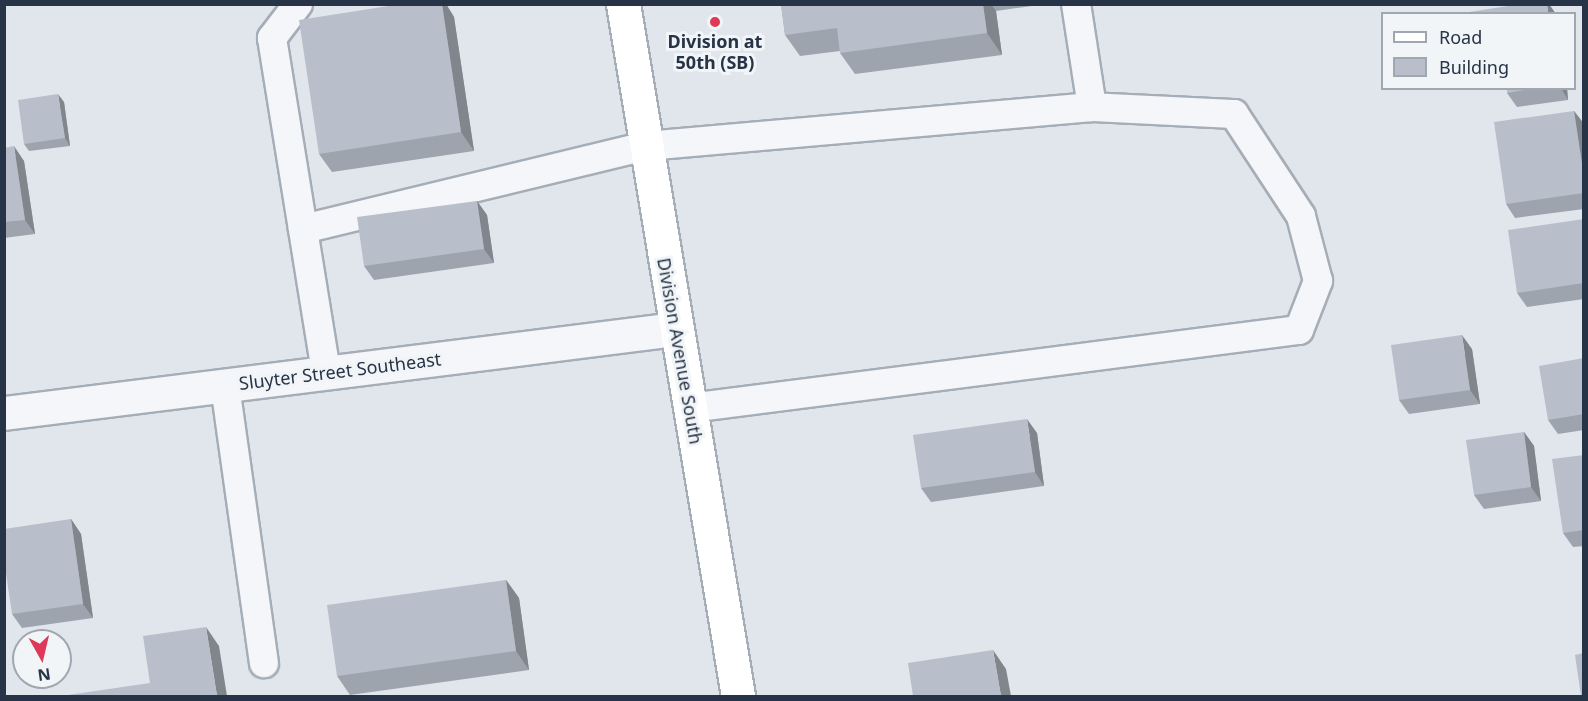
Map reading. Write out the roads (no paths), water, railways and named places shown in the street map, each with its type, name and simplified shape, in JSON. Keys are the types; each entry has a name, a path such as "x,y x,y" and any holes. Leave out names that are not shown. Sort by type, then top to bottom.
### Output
{"main road":[{"name":"Division Avenue South","path":"623,4 738,696"}],"street":[{"name":"Sluyter Street Southeast","path":"4,413 676,329"}],"lane":[{"path":"298,4 272,38 326,373"},
{"path":"1076,4 1092,107"},
{"path":"303,229 646,146 1092,107 1234,114 1301,216 1318,281 1299,330 690,408"},
{"path":"225,386 264,663"}],"place":[{"name":"Division at 50th (SB)","path":"715,22"}]}
